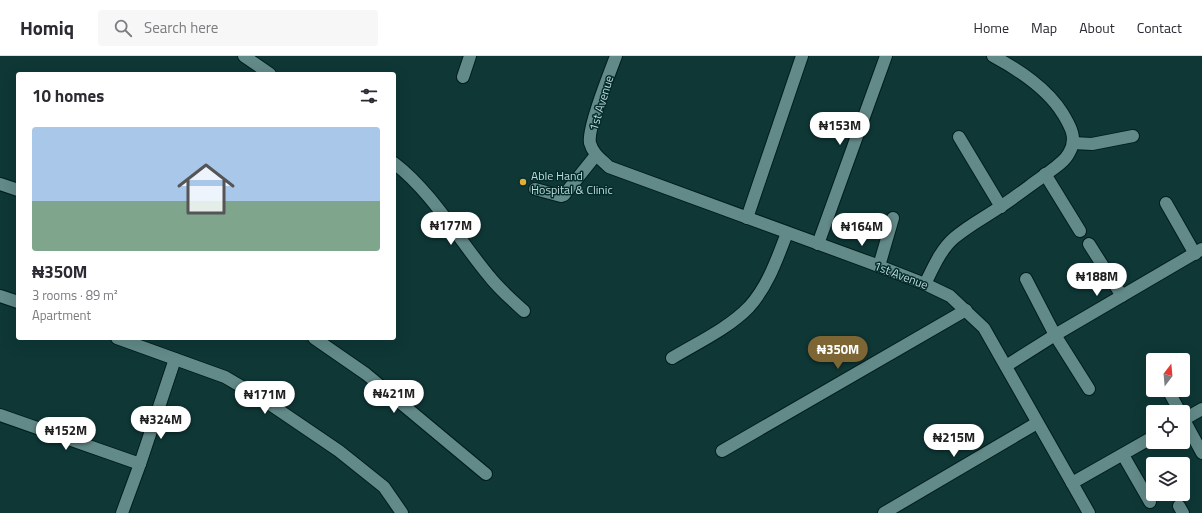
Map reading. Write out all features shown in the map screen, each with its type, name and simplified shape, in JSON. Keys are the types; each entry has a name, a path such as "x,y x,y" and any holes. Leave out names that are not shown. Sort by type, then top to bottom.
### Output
{"street":[{"path":"244,56 267,72"},
{"path":"463,77 470,56"},
{"name":"1st Avenue","path":"616,56 593,123 590,141 596,155 609,167 879,266 925,284 950,296 984,328 1089,513"},
{"path":"746,218 802,56"},
{"path":"818,244 886,56"},
{"path":"925,284 941,253 953,238 1000,207 1060,164 1069,153 1073,143 1071,127 1059,107 1037,84 1010,65 993,56"},
{"path":"1073,143 1092,144 1133,136"},
{"path":"959,137 1000,207"},
{"path":"535,189 560,196 564,195 596,155"},
{"path":"396,165 408,174 424,192 489,277 524,311"},
{"path":"1045,174 1080,231"},
{"path":"0,184 16,189"},
{"path":"1006,366 1055,335 1198,251 1166,203"},
{"path":"879,266 893,218"},
{"path":"672,358 732,322 749,307 765,285 787,233"},
{"path":"1089,244 1122,296"},
{"path":"1026,279 1055,335 1089,389"},
{"path":"0,296 16,301"},
{"path":"722,451 966,310"},
{"path":"123,340 225,377 261,398 339,451 384,487 402,513"},
{"path":"317,340 366,374 486,474"},
{"path":"122,513 175,359"},
{"path":"1190,415 1202,410"},
{"path":"0,414 140,464"},
{"path":"884,513 1037,423"},
{"path":"1190,432 1202,453"},
{"path":"1072,484 1146,441"},
{"path":"1123,454 1150,502"}],"place":[{"name":"Able Hand Hospital & Clinic","path":"523,182"}]}
